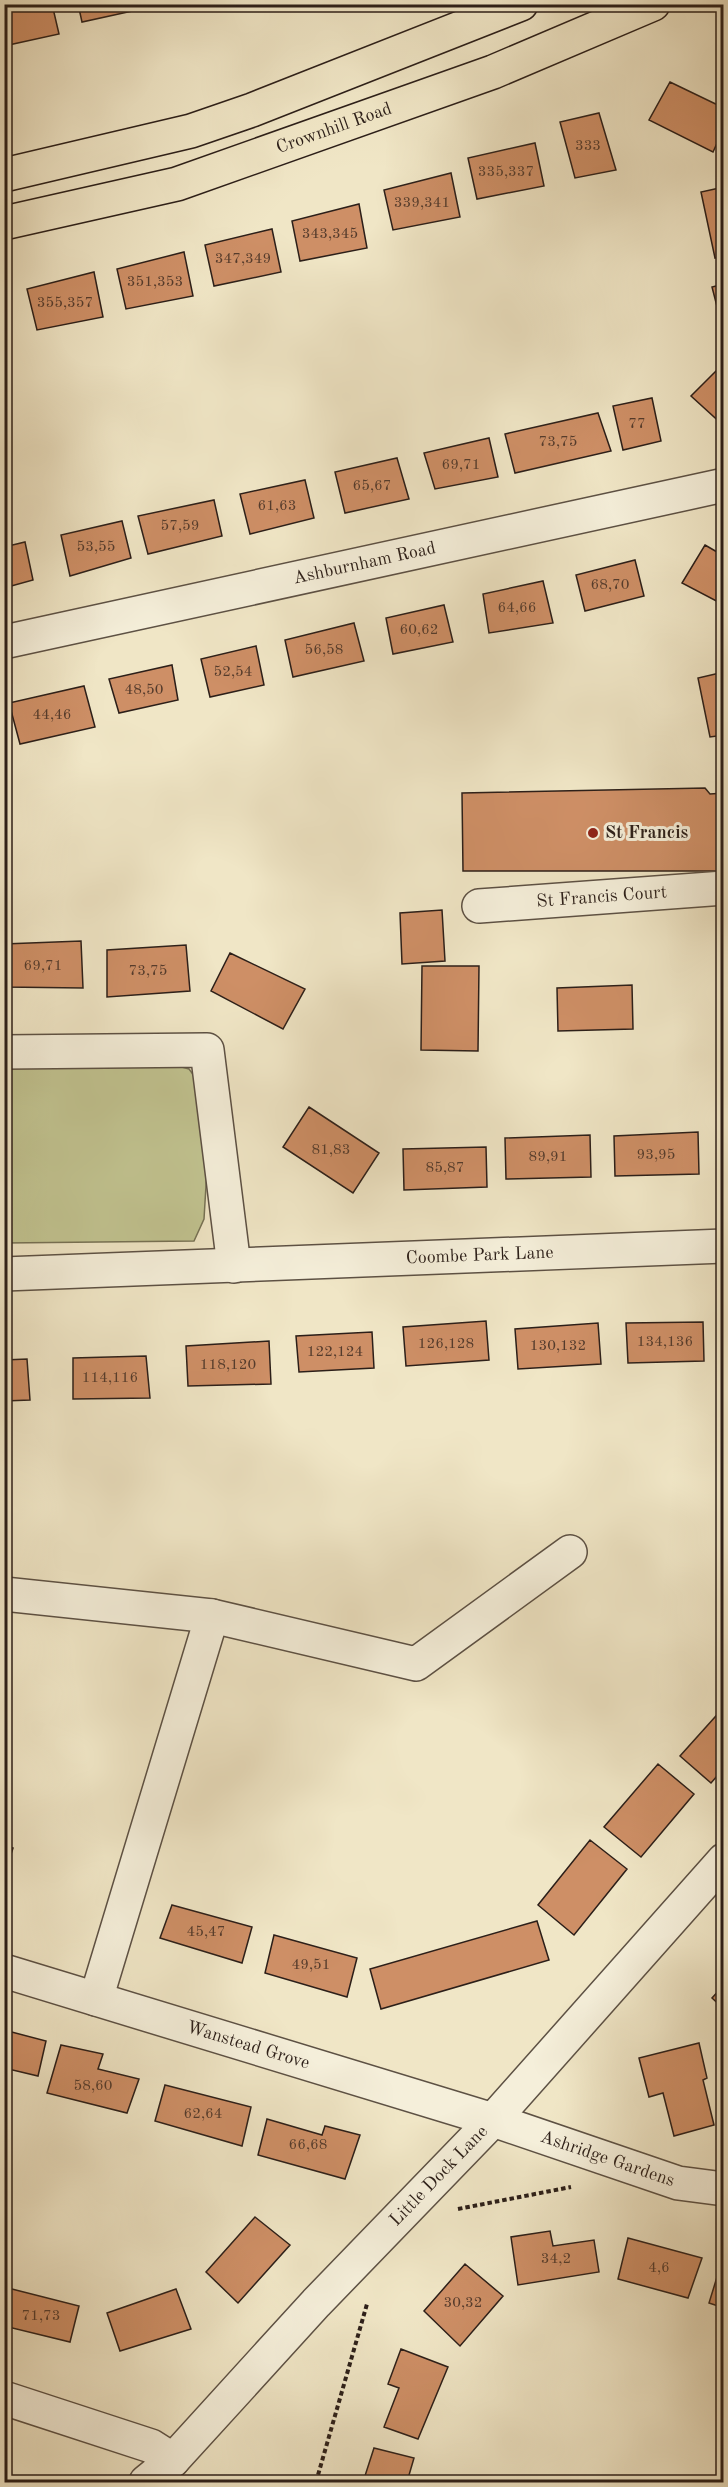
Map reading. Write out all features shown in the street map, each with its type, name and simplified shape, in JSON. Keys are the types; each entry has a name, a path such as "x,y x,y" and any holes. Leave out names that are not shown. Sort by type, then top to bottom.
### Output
{"main road":[{"path":"4,175 191,131 521,4"},
{"name":"Crownhill Road","path":"4,222 177,184 493,72 653,4"}],"street":[{"name":"Ashburnham Road","path":"4,642 723,485"},
{"name":"St Francis Court","path":"479,906 723,888"},
{"path":"4,1052 207,1050 234,1266"},
{"name":"Coombe Park Lane","path":"4,1274 723,1246"},
{"path":"4,1594 212,1616 416,1664 570,1552"},
{"path":"96,1999 212,1616"},
{"name":"Little Dock Lane","path":"146,2482 172,2460 316,2303 493,2121 723,1860"},
{"name":"Wanstead Grove","path":"4,1971 493,2121"},
{"name":"Ashridge Gardens","path":"493,2121 678,2183 723,2189"},
{"path":"4,2398 151,2446 172,2460"}],"path":[{"path":"452,2210 577,2186"},
{"path":"316,2482 367,2302"}],"green space":[{"path":"160,1061 189,1069 201,1085 208,1152 204,1219 194,1241 5,1243 4,1068"}],"building":[{"path":"52,4 59,34 4,46 4,5"},
{"path":"78,4 160,4 160,5 82,22"},
{"path":"670,82 724,108 724,128 713,152 649,120"},
{"path":"599,113 616,170 575,178 560,122"},
{"path":"535,143 544,186 477,199 468,158"},
{"path":"451,173 460,217 393,230 384,190"},
{"path":"724,187 724,256 715,258 701,192"},
{"path":"359,204 367,248 300,261 292,221"},
{"path":"272,229 281,272 214,286 205,245"},
{"path":"184,252 193,296 126,309 117,269"},
{"path":"94,272 103,317 37,330 27,289"},
{"path":"724,284 724,326 722,326 712,287"},
{"path":"724,363 724,426 691,396"},
{"path":"652,398 661,441 623,450 613,406"},
{"path":"598,413 611,451 515,473 505,434"},
{"path":"489,438 498,477 435,489 424,453"},
{"path":"397,458 409,499 345,513 335,472"},
{"path":"305,480 314,518 250,534 240,494"},
{"path":"214,500 222,536 148,554 138,516"},
{"path":"122,521 131,558 70,576 61,535"},
{"path":"25,542 33,580 4,588 4,547"},
{"path":"705,545 724,556 724,605 682,583"},
{"path":"635,560 644,596 585,611 576,575"},
{"path":"543,581 553,623 489,633 483,594"},
{"path":"444,605 453,642 393,654 386,618"},
{"path":"354,623 364,661 293,677 285,640"},
{"path":"256,646 264,685 210,697 201,659"},
{"path":"172,665 178,700 119,713 109,679"},
{"path":"724,672 724,735 710,737 698,678"},
{"path":"84,686 95,727 20,744 9,703"},
{"name":"St Francis","path":"705,788 710,794 724,793 724,871 463,871 462,793"},
{"path":"442,910 445,961 402,964 400,913"},
{"path":"81,941 83,988 4,987 4,944"},
{"path":"186,945 190,991 107,997 107,950"},
{"path":"720,947 724,947 724,1016 721,1016"},
{"path":"230,953 305,989 283,1029 211,991"},
{"path":"422,966 479,966 478,1051 421,1050"},
{"path":"632,985 633,1029 558,1031 557,988"},
{"path":"309,1107 379,1153 353,1193 283,1147"},
{"path":"698,1132 699,1174 615,1176 614,1136"},
{"path":"590,1135 591,1177 506,1179 505,1138"},
{"path":"724,1139 724,1181 723,1181 721,1140"},
{"path":"486,1147 487,1187 404,1190 403,1149"},
{"path":"486,1321 489,1360 406,1366 403,1327"},
{"path":"703,1322 704,1361 628,1363 626,1323"},
{"path":"598,1323 601,1364 518,1369 515,1329"},
{"path":"372,1332 374,1368 299,1372 296,1336"},
{"path":"269,1341 271,1384 188,1386 186,1346"},
{"path":"146,1356 150,1398 73,1399 73,1358"},
{"path":"27,1359 30,1400 4,1401 4,1360"},
{"path":"724,1707 724,1768 711,1783 680,1756"},
{"path":"658,1764 694,1794 641,1857 604,1827"},
{"path":"590,1840 627,1869 574,1935 538,1905"},
{"path":"4,1846 13,1848 4,1876"},
{"path":"172,1905 252,1927 242,1963 160,1938"},
{"path":"537,1921 549,1960 381,2009 370,1969"},
{"path":"274,1935 357,1958 347,1997 265,1973"},
{"path":"724,1985 724,2009 712,1998"},
{"path":"4,2030 46,2041 38,2076 4,2068"},
{"path":"699,2043 707,2078 703,2080 714,2125 674,2136 663,2093 649,2097 639,2058"},
{"path":"61,2045 103,2054 98,2069 139,2079 127,2113 47,2093"},
{"path":"165,2085 251,2107 242,2146 155,2121"},
{"path":"267,2119 322,2135 325,2126 360,2135 345,2179 258,2155"},
{"path":"255,2217 290,2245 238,2303 206,2272"},
{"path":"550,2231 553,2246 594,2240 599,2272 518,2285 511,2237"},
{"path":"628,2238 702,2258 688,2298 618,2279"},
{"path":"465,2264 503,2296 460,2346 424,2311"},
{"path":"721,2264 724,2264 724,2308 709,2303"},
{"path":"4,2287 79,2306 70,2342 4,2326"},
{"path":"176,2289 191,2329 120,2351 107,2313"},
{"path":"401,2349 448,2367 418,2439 384,2427 399,2388 388,2384"},
{"path":"374,2448 414,2458 407,2482 363,2482"}],"place":[{"name":"St Francis","path":"593,833"}]}
